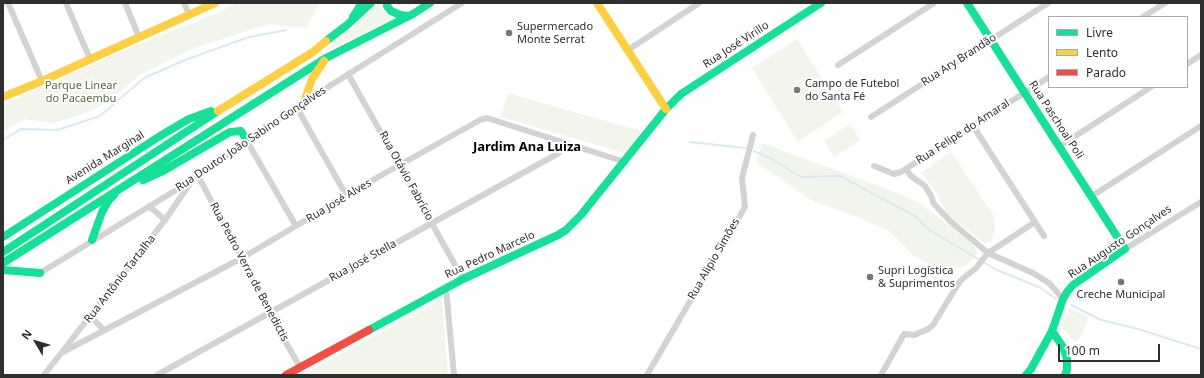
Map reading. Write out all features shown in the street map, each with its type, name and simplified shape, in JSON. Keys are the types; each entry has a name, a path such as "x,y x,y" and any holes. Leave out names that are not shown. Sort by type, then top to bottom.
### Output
{"street":[{"path":"8,3 42,81"},
{"path":"66,3 90,59"},
{"path":"125,3 139,37"},
{"path":"184,3 189,14"},
{"path":"3,97 215,3"},
{"path":"347,25 362,3"},
{"path":"3,252 224,107 313,52 347,25 371,3"},
{"path":"387,3 387,6 391,11 400,15 409,16"},
{"path":"3,263 326,58 409,16 430,3"},
{"name":"Rua Doutor João Sabino Gonçalves","path":"40,273 192,180 300,105 462,3"},
{"path":"598,3 666,109"},
{"path":"628,50 699,3"},
{"name":"Rua José Virillo","path":"666,109 681,94 821,3"},
{"path":"838,66 934,3"},
{"name":"Rua Paschoal Poli","path":"968,3 1125,249"},
{"name":"Rua Ary Brandão","path":"872,117 1048,3"},
{"path":"1145,16 1165,3"},
{"path":"1188,63 1201,55"},
{"path":"326,58 312,79 300,105 346,196"},
{"name":"Rua Otávio Fabrício","path":"348,74 433,222 463,279"},
{"name":"Rua Felipe do Amaral","path":"874,166 894,174 901,172 1048,78"},
{"path":"1060,146 1149,88"},
{"name":"Avenida Marginal","path":"3,237 160,136 189,119 224,107"},
{"name":"Rua Pedro Marcelo","path":"286,375 463,279 566,230 581,215 626,162 666,109"},
{"name":"Rua José Alves","path":"63,352 242,258 346,196 480,120 487,118 626,162"},
{"path":"973,126 1044,236"},
{"path":"1092,196 1201,126"},
{"path":"92,240 102,212 109,200 119,190 136,184 163,171 230,132 241,131 296,226"},
{"name":"Rua Alipio Simões","path":"647,375 745,207 742,178 753,134"},
{"name":"Rua José Stella","path":"157,375 559,153 565,143"},
{"path":"906,168 911,176 925,186 934,204 950,221 988,253 1033,273 1048,283 1063,298"},
{"name":"Rua Pedro Verra de Benedictis","path":"198,176 242,258 269,313 300,367"},
{"name":"Rua Antônio Tartalha","path":"44,375 91,317 165,220 192,180"},
{"name":"Rua Augusto Gonçalves","path":"1026,375 1031,369 1052,331 1063,298 1073,285 1125,249 1201,202"},
{"path":"149,206 165,220"},
{"path":"881,375 904,334 914,335 928,329 933,324 960,282 976,268 982,258 1035,222"},
{"path":"3,270 40,273"},
{"path":"446,288 454,375"},
{"path":"91,317 104,330"},
{"path":"1052,331 1063,347 1067,358 1067,370 1065,375"}],"green space":[{"name":"Parque Linear do Pacaembu","path":"238,3 319,3 307,28 269,24 194,48 139,75 108,102 89,112 54,123 24,119 3,132 3,105 134,46 198,21"},
{"path":"378,3 380,3 382,10 393,19 324,52 352,29"},
{"name":"Campo de Futebol do Santa Fé","path":"797,39 843,112 798,142 752,68"},
{"path":"508,93 644,132 629,151 621,152 501,117"},
{"path":"850,124 860,140 834,157 824,141"},
{"path":"762,143 918,202 967,238 978,252 969,264 943,273 912,254 889,231 850,214 813,201 757,163"},
{"path":"951,152 994,216 995,230 991,242 985,243 948,215 936,192 921,173"},
{"path":"442,299 448,375 302,375"},
{"path":"1069,308 1088,318 1077,342 1074,341 1061,326"}],"waterway":[{"path":"3,140 21,129 57,130 100,116 144,78 185,60 249,37 286,30"},
{"path":"690,142 745,148"},
{"path":"754,151 770,158 801,177 840,176 915,216 928,229 995,269 1041,288 1056,299"},
{"path":"1071,305 1101,320 1138,329 1201,349"}],"traffic: fast":[{"path":"353,17 362,3"},
{"path":"326,41 347,25 371,3"},
{"path":"387,3 387,6 391,11 400,15 409,16"},
{"path":"3,263 326,58 413,14 430,3"},
{"path":"369,330 463,279 566,230 581,215 666,109 681,94 821,3"},
{"path":"967,3 1125,249 1073,285 1067,292 1063,299 1052,331 1031,369 1026,375"},
{"path":"3,237 160,136 189,119 211,111"},
{"path":"3,252 218,111"},
{"path":"143,180 163,171 230,132 241,131 247,141"},
{"path":"92,240 102,212 109,200 114,195"},
{"path":"3,270 40,273"},
{"path":"1052,331 1063,347 1067,359 1067,370 1065,375"}],"traffic: slow":[{"path":"3,97 215,3"},
{"path":"597,3 666,109"},
{"path":"218,111 313,52 326,41"},
{"path":"304,102 312,79 324,61"}],"traffic: jam":[{"path":"286,375 369,330"}],"place":[{"name":"Supermercado Monte Serrat","path":"509,33"},
{"name":"Campo de Futebol do Santa Fé","path":"797,90"},
{"name":"Supri Logística & Suprimentos","path":"870,277"},
{"name":"Creche Municipal","path":"1121,282"}],"district":[{"name":"Jardim Ana Luiza","path":"527,147"}]}
